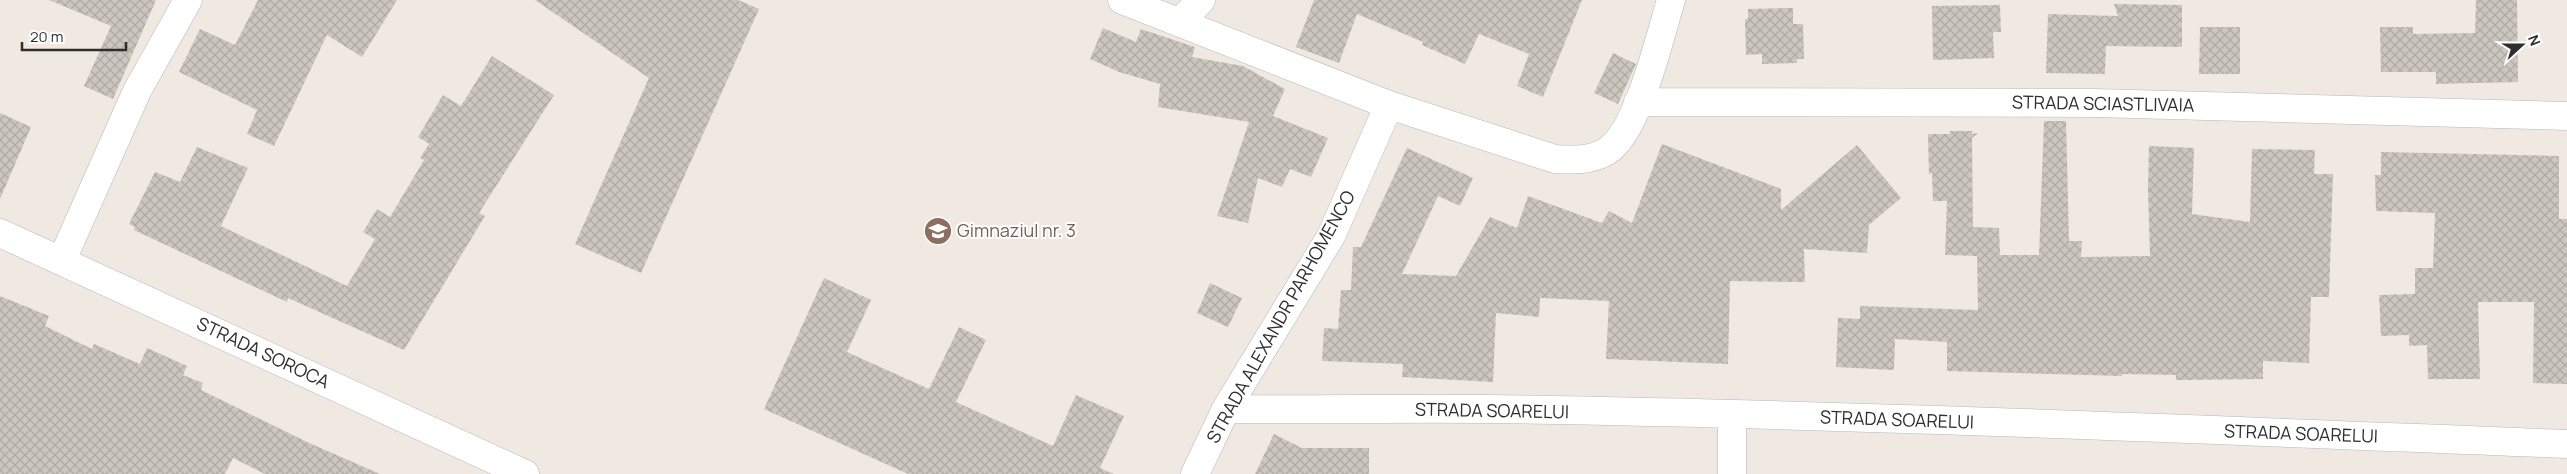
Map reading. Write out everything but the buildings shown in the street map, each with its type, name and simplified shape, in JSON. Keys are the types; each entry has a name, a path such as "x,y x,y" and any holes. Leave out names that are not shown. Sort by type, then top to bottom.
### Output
{"street":[{"path":"62,260 137,91 188,0"},
{"path":"1122,0 1389,105 1555,159 1579,161 1596,156 1615,144 1631,123 1671,0"},
{"path":"1180,22 1201,0"},
{"name":"STRADA SCIASTLIVAIA","path":"1638,102 2095,103 2567,116"},
{"name":"STRADA ALEXANDR PARHOMENCO","path":"1195,474 1226,409 1331,236 1389,105"},
{"name":"STRADA SOROCA","path":"0,233 525,474"},
{"name":"STRADA SOARELUI","path":"1226,409 1487,409 1732,415 2179,429 2567,444"},
{"path":"1732,415 1732,474"}],"place":[{"name":"Gimnaziul nr. 3","path":"938,231"}]}
